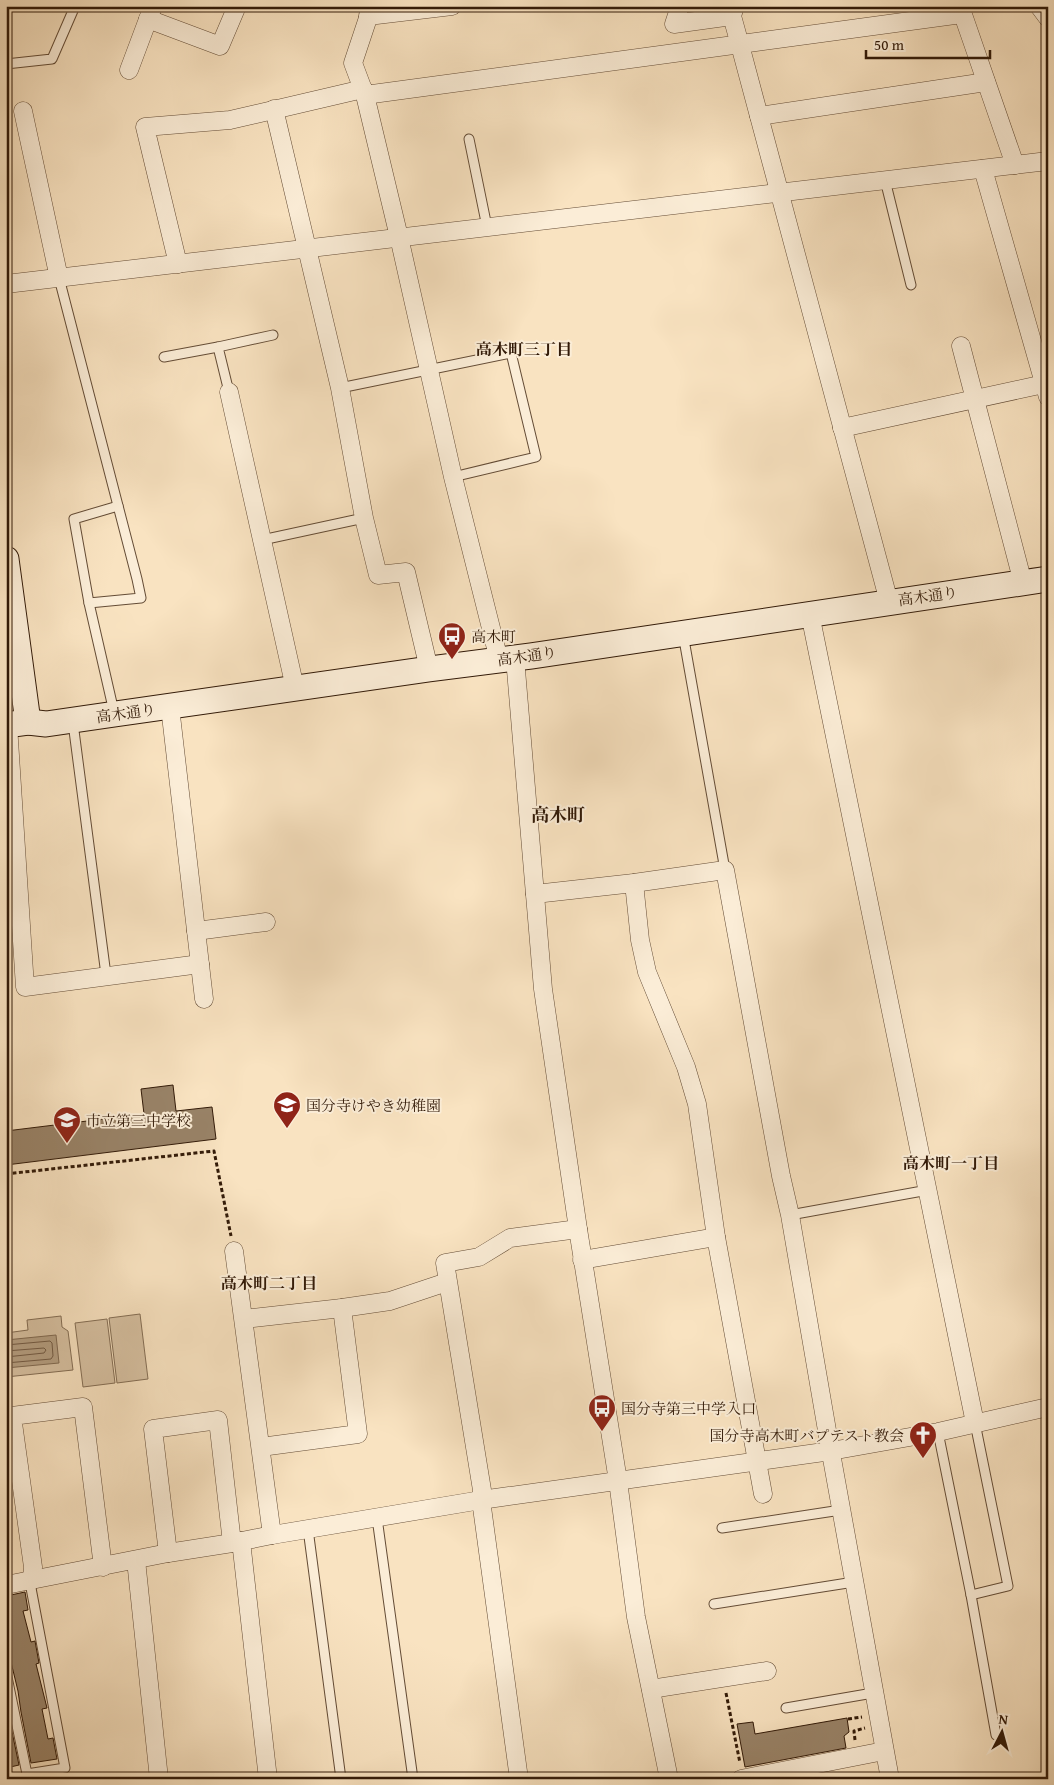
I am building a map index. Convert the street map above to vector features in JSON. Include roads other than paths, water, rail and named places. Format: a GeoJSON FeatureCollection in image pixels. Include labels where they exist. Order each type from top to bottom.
{"type":"FeatureCollection","features":[{"type":"Feature","properties":{"kind":"street"},"geometry":{"type":"LineString","coordinates":[[129,70],[151,13],[220,46],[237,6]]}},
{"type":"Feature","properties":{"kind":"street"},"geometry":{"type":"LineString","coordinates":[[452,6],[370,11],[353,63],[364,92],[453,477],[507,659],[535,894],[543,989],[582,1260],[618,1481],[636,1617],[669,1779]]}},
{"type":"Feature","properties":{"kind":"street"},"geometry":{"type":"LineString","coordinates":[[680,6],[674,24],[734,11],[740,45],[889,602]]}},
{"type":"Feature","properties":{"kind":"street"},"geometry":{"type":"LineString","coordinates":[[1039,6],[1048,18]]}},
{"type":"Feature","properties":{"kind":"street"},"geometry":{"type":"LineString","coordinates":[[178,264],[145,127],[230,120],[274,109],[364,92],[740,45],[961,10],[1015,165]]}},
{"type":"Feature","properties":{"kind":"street"},"geometry":{"type":"LineString","coordinates":[[759,116],[986,82]]}},
{"type":"Feature","properties":{"kind":"street"},"geometry":{"type":"LineString","coordinates":[[274,109],[340,388],[364,518],[378,575],[406,572],[429,668]]}},
{"type":"Feature","properties":{"kind":"street"},"geometry":{"type":"LineString","coordinates":[[23,111],[59,278]]}},
{"type":"Feature","properties":{"kind":"street"},"geometry":{"type":"LineString","coordinates":[[6,284],[1048,161]]}},
{"type":"Feature","properties":{"kind":"street"},"geometry":{"type":"LineString","coordinates":[[842,428],[975,399],[1046,391],[982,168]]}},
{"type":"Feature","properties":{"kind":"street"},"geometry":{"type":"LineString","coordinates":[[961,346],[1023,583]]}},
{"type":"Feature","properties":{"kind":"street"},"geometry":{"type":"LineString","coordinates":[[229,392],[295,688]]}},
{"type":"Feature","properties":{"kind":"street"},"geometry":{"type":"LineString","coordinates":[[6,559],[25,986],[200,964]]}},
{"type":"Feature","properties":{"kind":"street","name":"高木通り"},"geometry":{"type":"LineString","coordinates":[[14,724],[46,724],[170,707],[1048,579]]}},
{"type":"Feature","properties":{"kind":"street"},"geometry":{"type":"LineString","coordinates":[[810,614],[975,1424]]}},
{"type":"Feature","properties":{"kind":"street"},"geometry":{"type":"LineString","coordinates":[[170,707],[204,999]]}},
{"type":"Feature","properties":{"kind":"street"},"geometry":{"type":"LineString","coordinates":[[535,894],[725,870],[781,1176],[790,1215],[890,1779]]}},
{"type":"Feature","properties":{"kind":"street"},"geometry":{"type":"LineString","coordinates":[[634,883],[640,940],[647,972],[686,1067],[697,1104],[716,1238],[763,1494]]}},
{"type":"Feature","properties":{"kind":"street"},"geometry":{"type":"LineString","coordinates":[[196,931],[266,922]]}},
{"type":"Feature","properties":{"kind":"street"},"geometry":{"type":"LineString","coordinates":[[519,1779],[481,1500],[482,1490],[445,1263],[479,1257],[510,1238],[578,1229]]}},
{"type":"Feature","properties":{"kind":"street"},"geometry":{"type":"LineString","coordinates":[[582,1260],[716,1238]]}},
{"type":"Feature","properties":{"kind":"street"},"geometry":{"type":"LineString","coordinates":[[234,1252],[272,1535]]}},
{"type":"Feature","properties":{"kind":"street"},"geometry":{"type":"LineString","coordinates":[[244,1318],[390,1301],[447,1282]]}},
{"type":"Feature","properties":{"kind":"street"},"geometry":{"type":"LineString","coordinates":[[261,1447],[358,1434],[342,1308]]}},
{"type":"Feature","properties":{"kind":"street"},"geometry":{"type":"LineString","coordinates":[[32,1580],[33,1566],[12,1416],[83,1407],[103,1567]]}},
{"type":"Feature","properties":{"kind":"street"},"geometry":{"type":"LineString","coordinates":[[6,1585],[168,1553],[481,1500],[831,1451],[938,1432],[1048,1407]]}},
{"type":"Feature","properties":{"kind":"street"},"geometry":{"type":"LineString","coordinates":[[168,1553],[153,1429],[218,1420],[237,1542],[268,1779]]}},
{"type":"Feature","properties":{"kind":"street"},"geometry":{"type":"LineString","coordinates":[[136,1560],[159,1779]]}},
{"type":"Feature","properties":{"kind":"street"},"geometry":{"type":"LineString","coordinates":[[651,1689],[723,1678],[742,1669],[767,1671]]}},
{"type":"Feature","properties":{"kind":"street"},"geometry":{"type":"LineString","coordinates":[[742,1779],[884,1751]]}},
{"type":"Feature","properties":{"kind":"lane"},"geometry":{"type":"LineString","coordinates":[[6,64],[52,59],[76,6]]}},
{"type":"Feature","properties":{"kind":"lane"},"geometry":{"type":"LineString","coordinates":[[469,139],[488,227]]}},
{"type":"Feature","properties":{"kind":"lane"},"geometry":{"type":"LineString","coordinates":[[885,180],[911,285]]}},
{"type":"Feature","properties":{"kind":"lane"},"geometry":{"type":"LineString","coordinates":[[59,278],[138,578],[141,598],[89,603]]}},
{"type":"Feature","properties":{"kind":"lane"},"geometry":{"type":"LineString","coordinates":[[164,357],[273,335]]}},
{"type":"Feature","properties":{"kind":"lane"},"geometry":{"type":"LineString","coordinates":[[218,347],[229,392]]}},
{"type":"Feature","properties":{"kind":"lane"},"geometry":{"type":"LineString","coordinates":[[340,388],[512,353],[536,457],[453,477]]}},
{"type":"Feature","properties":{"kind":"lane"},"geometry":{"type":"LineString","coordinates":[[115,714],[89,603],[74,519],[118,506]]}},
{"type":"Feature","properties":{"kind":"lane"},"geometry":{"type":"LineString","coordinates":[[262,540],[364,518]]}},
{"type":"Feature","properties":{"kind":"lane"},"geometry":{"type":"LineString","coordinates":[[683,632],[725,870]]}},
{"type":"Feature","properties":{"kind":"lane"},"geometry":{"type":"LineString","coordinates":[[73,720],[106,975]]}},
{"type":"Feature","properties":{"kind":"lane"},"geometry":{"type":"LineString","coordinates":[[790,1215],[928,1190]]}},
{"type":"Feature","properties":{"kind":"lane"},"geometry":{"type":"LineString","coordinates":[[971,1595],[1008,1586],[975,1424]]}},
{"type":"Feature","properties":{"kind":"lane"},"geometry":{"type":"LineString","coordinates":[[938,1432],[971,1595],[996,1736]]}},
{"type":"Feature","properties":{"kind":"lane"},"geometry":{"type":"LineString","coordinates":[[722,1528],[841,1510]]}},
{"type":"Feature","properties":{"kind":"lane"},"geometry":{"type":"LineString","coordinates":[[377,1518],[413,1779]]}},
{"type":"Feature","properties":{"kind":"lane"},"geometry":{"type":"LineString","coordinates":[[308,1529],[341,1779]]}},
{"type":"Feature","properties":{"kind":"lane"},"geometry":{"type":"LineString","coordinates":[[6,1672],[27,1774],[65,1768],[31,1588],[32,1580]]}},
{"type":"Feature","properties":{"kind":"lane"},"geometry":{"type":"LineString","coordinates":[[714,1604],[854,1582]]}},
{"type":"Feature","properties":{"kind":"lane"},"geometry":{"type":"LineString","coordinates":[[786,1708],[874,1693]]}},
{"type":"Feature","properties":{"kind":"water"},"geometry":{"type":"Polygon","coordinates":[[[56,1335],[59,1363],[6,1368],[6,1340],[56,1335]]]}},
{"type":"Feature","properties":{"kind":"place","name":"高木町"},"geometry":{"type":"Point","coordinates":[452,660]}},
{"type":"Feature","properties":{"kind":"place","name":"国分寺けやき幼稚園"},"geometry":{"type":"Point","coordinates":[287,1129]}},
{"type":"Feature","properties":{"kind":"place","name":"市立第三中学校"},"geometry":{"type":"Point","coordinates":[67,1144]}},
{"type":"Feature","properties":{"kind":"place","name":"国分寺第三中学入口"},"geometry":{"type":"Point","coordinates":[602,1432]}},
{"type":"Feature","properties":{"kind":"place","name":"国分寺高木町バプテスト教会"},"geometry":{"type":"Point","coordinates":[923,1459]}},
{"type":"Feature","properties":{"kind":"district","name":"高木町三丁目"},"geometry":{"type":"Point","coordinates":[524,349]}},
{"type":"Feature","properties":{"kind":"district","name":"高木町"},"geometry":{"type":"Point","coordinates":[558,814]}},
{"type":"Feature","properties":{"kind":"district","name":"高木町一丁目"},"geometry":{"type":"Point","coordinates":[951,1163]}},
{"type":"Feature","properties":{"kind":"district","name":"高木町二丁目"},"geometry":{"type":"Point","coordinates":[269,1283]}}]}
